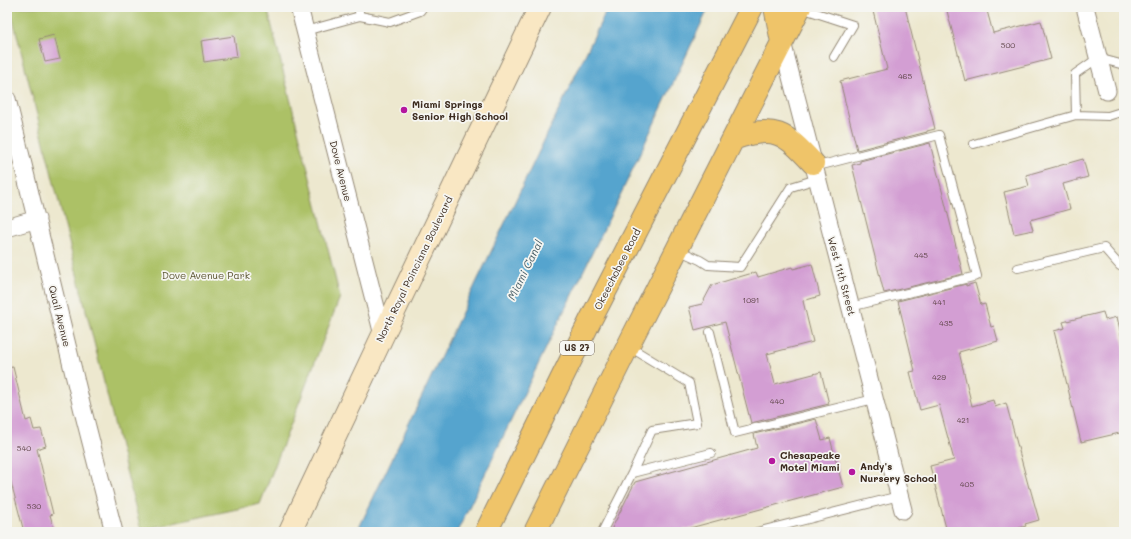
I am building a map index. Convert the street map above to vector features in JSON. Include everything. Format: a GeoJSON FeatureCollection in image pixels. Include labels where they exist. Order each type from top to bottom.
{"type":"FeatureCollection","features":[{"type":"Feature","properties":{"kind":"highway","name":"Okeechobee Road"},"geometry":{"type":"LineString","coordinates":[[486,532],[590,321],[752,7]]}},
{"type":"Feature","properties":{"kind":"highway"},"geometry":{"type":"LineString","coordinates":[[775,7],[782,42]]}},
{"type":"Feature","properties":{"kind":"highway"},"geometry":{"type":"LineString","coordinates":[[535,532],[800,8]]}},
{"type":"Feature","properties":{"kind":"highway"},"geometry":{"type":"LineString","coordinates":[[733,139],[748,134],[766,132],[781,134],[795,144],[815,170]]}},
{"type":"Feature","properties":{"kind":"street","name":"Dove Avenue"},"geometry":{"type":"LineString","coordinates":[[299,7],[383,335]]}},
{"type":"Feature","properties":{"kind":"street","name":"North Royal Poinciana Boulevard"},"geometry":{"type":"LineString","coordinates":[[290,532],[540,7]]}},
{"type":"Feature","properties":{"kind":"street"},"geometry":{"type":"LineString","coordinates":[[1085,7],[1107,91]]}},
{"type":"Feature","properties":{"kind":"street","name":"West 11th Street"},"geometry":{"type":"LineString","coordinates":[[782,42],[901,503]]}},
{"type":"Feature","properties":{"kind":"street","name":"Quail Avenue"},"geometry":{"type":"LineString","coordinates":[[7,99],[114,532]]}},
{"type":"Feature","properties":{"kind":"street"},"geometry":{"type":"LineString","coordinates":[[7,228],[37,219]]}},
{"type":"Feature","properties":{"kind":"lane"},"geometry":{"type":"LineString","coordinates":[[358,7],[360,16]]}},
{"type":"Feature","properties":{"kind":"lane"},"geometry":{"type":"LineString","coordinates":[[305,31],[360,16],[390,22],[420,11],[423,7]]}},
{"type":"Feature","properties":{"kind":"lane"},"geometry":{"type":"LineString","coordinates":[[800,8],[853,25],[834,57]]}},
{"type":"Feature","properties":{"kind":"lane"},"geometry":{"type":"LineString","coordinates":[[1076,115],[1075,74],[1098,58],[1124,65]]}},
{"type":"Feature","properties":{"kind":"lane"},"geometry":{"type":"LineString","coordinates":[[974,144],[1076,115],[1108,116],[1124,111]]}},
{"type":"Feature","properties":{"kind":"lane"},"geometry":{"type":"LineString","coordinates":[[677,250],[708,265],[740,267],[791,187],[815,170],[939,135],[977,276],[850,306]]}},
{"type":"Feature","properties":{"kind":"lane"},"geometry":{"type":"LineString","coordinates":[[1018,268],[1104,248],[1120,266],[1124,265]]}},
{"type":"Feature","properties":{"kind":"lane"},"geometry":{"type":"LineString","coordinates":[[710,332],[735,434],[874,399]]}},
{"type":"Feature","properties":{"kind":"lane"},"geometry":{"type":"LineString","coordinates":[[602,532],[652,430],[697,423],[689,383],[628,346]]}},
{"type":"Feature","properties":{"kind":"lane"},"geometry":{"type":"LineString","coordinates":[[632,473],[711,453]]}},
{"type":"Feature","properties":{"kind":"lane"},"geometry":{"type":"LineString","coordinates":[[757,532],[901,503]]}},
{"type":"Feature","properties":{"kind":"green space","name":"Dove Avenue Park"},"geometry":{"type":"Polygon","coordinates":[[[10,7],[267,7],[340,297],[260,504],[141,530],[10,7]]]}},
{"type":"Feature","properties":{"kind":"water","name":"Miami Canal"},"geometry":{"type":"Polygon","coordinates":[[[608,7],[709,7],[629,177],[457,532],[357,532],[608,7]]]}},
{"type":"Feature","properties":{"kind":"building"},"geometry":{"type":"Polygon","coordinates":[[[872,7],[905,7],[935,129],[857,150],[840,81],[887,69],[872,7]]]}},
{"type":"Feature","properties":{"kind":"building"},"geometry":{"type":"Polygon","coordinates":[[[946,7],[986,7],[993,33],[1041,21],[1051,59],[965,81],[946,7]]]}},
{"type":"Feature","properties":{"kind":"building"},"geometry":{"type":"Polygon","coordinates":[[[54,35],[60,59],[45,62],[39,39],[54,35]]]}},
{"type":"Feature","properties":{"kind":"building"},"geometry":{"type":"Polygon","coordinates":[[[234,36],[237,57],[204,62],[201,41],[234,36]]]}},
{"type":"Feature","properties":{"kind":"building"},"geometry":{"type":"Polygon","coordinates":[[[930,143],[963,274],[884,293],[852,165],[860,163],[860,161],[930,143]]]}},
{"type":"Feature","properties":{"kind":"building"},"geometry":{"type":"Polygon","coordinates":[[[1083,159],[1088,177],[1063,184],[1070,209],[1030,220],[1033,230],[1014,234],[1004,192],[1029,186],[1026,175],[1083,159]]]}},
{"type":"Feature","properties":{"kind":"building"},"geometry":{"type":"Polygon","coordinates":[[[812,264],[820,296],[803,301],[813,342],[767,354],[775,384],[821,372],[829,404],[751,423],[725,322],[695,330],[689,307],[702,304],[712,285],[756,272],[758,277],[792,267],[793,269],[812,264]]]}},
{"type":"Feature","properties":{"kind":"building"},"geometry":{"type":"Polygon","coordinates":[[[975,283],[981,305],[985,304],[991,327],[994,326],[998,341],[959,352],[972,406],[993,400],[995,407],[1006,403],[1039,520],[1025,524],[1026,526],[1005,532],[947,532],[930,466],[954,460],[939,405],[920,410],[910,372],[915,371],[898,301],[975,283]]]}},
{"type":"Feature","properties":{"kind":"building"},"geometry":{"type":"Polygon","coordinates":[[[1103,312],[1105,320],[1117,317],[1124,347],[1124,432],[1081,442],[1054,331],[1065,328],[1063,322],[1103,312]]]}},
{"type":"Feature","properties":{"kind":"building"},"geometry":{"type":"Polygon","coordinates":[[[13,367],[26,421],[31,419],[34,430],[41,429],[46,446],[37,449],[53,514],[50,515],[55,532],[24,532],[7,467],[7,368],[13,367]]]}},
{"type":"Feature","properties":{"kind":"building","name":"Chesapeake Motel Miami"},"geometry":{"type":"Polygon","coordinates":[[[816,419],[822,440],[830,438],[843,487],[675,532],[610,532],[635,482],[757,448],[754,434],[816,419]]]}},
{"type":"Feature","properties":{"kind":"place","name":"Miami Springs Senior High School"},"geometry":{"type":"Point","coordinates":[404,110]}},
{"type":"Feature","properties":{"kind":"place","name":"Chesapeake Motel Miami"},"geometry":{"type":"Point","coordinates":[772,461]}},
{"type":"Feature","properties":{"kind":"place","name":"Andy's Nursery School"},"geometry":{"type":"Point","coordinates":[852,472]}}]}
